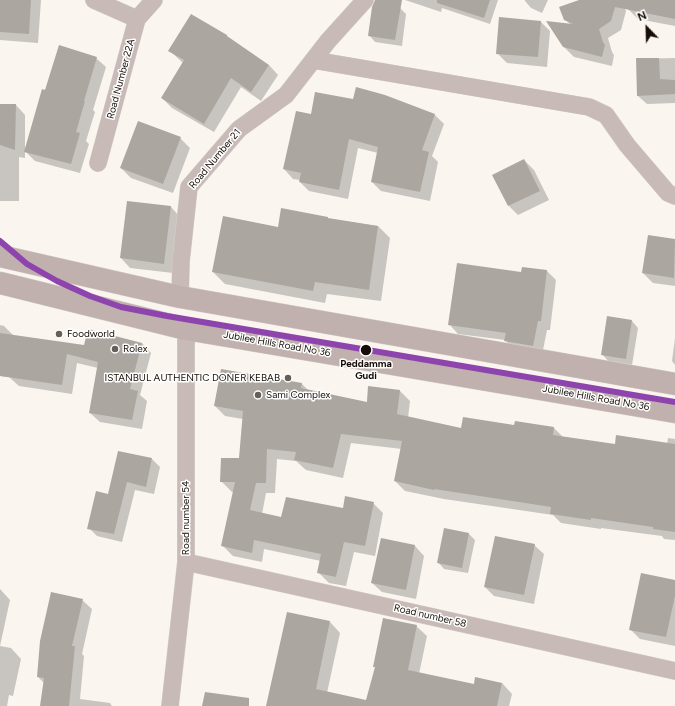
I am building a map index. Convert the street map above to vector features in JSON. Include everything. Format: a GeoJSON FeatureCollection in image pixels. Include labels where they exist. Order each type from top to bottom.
{"type":"FeatureCollection","features":[{"type":"Feature","properties":{"kind":"main road"},"geometry":{"type":"LineString","coordinates":[[0,256],[180,297],[667,383],[665,410]]}},
{"type":"Feature","properties":{"kind":"main road","name":"Jubilee Hills Road No 36"},"geometry":{"type":"LineString","coordinates":[[0,283],[186,329],[665,410]]}},
{"type":"Feature","properties":{"kind":"street"},"geometry":{"type":"LineString","coordinates":[[94,0],[136,19]]}},
{"type":"Feature","properties":{"kind":"street","name":"Road Number 22A"},"geometry":{"type":"LineString","coordinates":[[98,163],[136,19],[154,0]]}},
{"type":"Feature","properties":{"kind":"street","name":"Road Number 21"},"geometry":{"type":"LineString","coordinates":[[180,297],[180,261],[189,187],[239,129],[286,95],[328,41],[365,0]]}},
{"type":"Feature","properties":{"kind":"street"},"geometry":{"type":"LineString","coordinates":[[313,60],[589,107],[606,115],[627,145],[668,192],[675,196]]}},
{"type":"Feature","properties":{"kind":"street","name":"Road number 54"},"geometry":{"type":"LineString","coordinates":[[170,706],[186,562],[186,329]]}},
{"type":"Feature","properties":{"kind":"street","name":"Road number 58"},"geometry":{"type":"LineString","coordinates":[[186,562],[675,671]]}},
{"type":"Feature","properties":{"kind":"building"},"geometry":{"type":"Polygon","coordinates":[[[0,0],[31,0],[29,34],[0,32],[0,0]]]}},
{"type":"Feature","properties":{"kind":"building"},"geometry":{"type":"Polygon","coordinates":[[[375,0],[402,0],[395,40],[368,36],[372,7],[375,0]]]}},
{"type":"Feature","properties":{"kind":"building"},"geometry":{"type":"Polygon","coordinates":[[[437,0],[490,0],[484,18],[437,3],[437,0]]]}},
{"type":"Feature","properties":{"kind":"building"},"geometry":{"type":"Polygon","coordinates":[[[579,0],[675,0],[675,19],[615,7],[611,21],[599,29],[605,45],[602,57],[563,47],[546,21],[573,24],[564,20],[559,7],[579,0]]]}},
{"type":"Feature","properties":{"kind":"building"},"geometry":{"type":"Polygon","coordinates":[[[191,14],[227,35],[269,65],[251,92],[231,78],[204,124],[161,98],[184,60],[168,51],[191,14]]]}},
{"type":"Feature","properties":{"kind":"building"},"geometry":{"type":"Polygon","coordinates":[[[499,17],[541,21],[538,57],[496,54],[499,17]]]}},
{"type":"Feature","properties":{"kind":"building"},"geometry":{"type":"Polygon","coordinates":[[[59,45],[97,57],[76,132],[80,133],[71,164],[24,152],[42,89],[45,90],[59,45]]]}},
{"type":"Feature","properties":{"kind":"building"},"geometry":{"type":"Polygon","coordinates":[[[636,58],[659,58],[660,79],[675,80],[675,94],[637,96],[636,58]]]}},
{"type":"Feature","properties":{"kind":"building"},"geometry":{"type":"Polygon","coordinates":[[[356,87],[385,95],[435,114],[422,150],[429,152],[420,192],[371,182],[378,147],[349,139],[339,190],[299,182],[301,173],[283,169],[296,111],[311,114],[315,92],[353,99],[356,87]]]}},
{"type":"Feature","properties":{"kind":"building"},"geometry":{"type":"Polygon","coordinates":[[[0,104],[16,104],[15,150],[0,145],[0,104]]]}},
{"type":"Feature","properties":{"kind":"building"},"geometry":{"type":"Polygon","coordinates":[[[138,121],[181,137],[163,184],[120,168],[138,121]]]}},
{"type":"Feature","properties":{"kind":"building"},"geometry":{"type":"Polygon","coordinates":[[[524,159],[540,191],[508,206],[492,175],[524,159]]]}},
{"type":"Feature","properties":{"kind":"building"},"geometry":{"type":"Polygon","coordinates":[[[127,201],[171,206],[164,264],[120,258],[127,201]]]}},
{"type":"Feature","properties":{"kind":"building"},"geometry":{"type":"Polygon","coordinates":[[[281,208],[328,218],[378,226],[369,290],[315,282],[313,291],[212,272],[223,216],[278,227],[281,208]]]}},
{"type":"Feature","properties":{"kind":"building"},"geometry":{"type":"Polygon","coordinates":[[[648,235],[675,239],[674,278],[642,273],[648,235]]]}},
{"type":"Feature","properties":{"kind":"building"},"geometry":{"type":"Polygon","coordinates":[[[457,263],[521,272],[522,267],[547,270],[541,321],[538,321],[533,346],[504,341],[506,333],[448,325],[457,263]]]}},
{"type":"Feature","properties":{"kind":"building"},"geometry":{"type":"Polygon","coordinates":[[[607,316],[632,320],[626,359],[601,355],[607,316]]]}},
{"type":"Feature","properties":{"kind":"building"},"geometry":{"type":"Polygon","coordinates":[[[88,329],[142,343],[130,389],[138,391],[132,420],[89,413],[98,362],[67,354],[62,385],[0,376],[0,333],[84,345],[88,329]]]}},
{"type":"Feature","properties":{"kind":"building"},"geometry":{"type":"Polygon","coordinates":[[[221,369],[302,383],[301,388],[367,402],[368,386],[400,390],[397,414],[461,428],[463,417],[514,425],[515,421],[554,427],[553,435],[615,444],[616,435],[675,444],[675,532],[653,529],[653,527],[591,518],[591,520],[550,514],[551,507],[434,490],[394,481],[402,441],[341,434],[333,468],[294,460],[296,452],[267,449],[266,483],[256,483],[250,510],[281,517],[286,497],[343,508],[345,496],[374,502],[365,546],[344,542],[336,577],[317,573],[321,554],[254,540],[252,553],[221,546],[235,482],[220,482],[221,458],[239,458],[243,411],[214,406],[221,369]]]}},
{"type":"Feature","properties":{"kind":"building"},"geometry":{"type":"Polygon","coordinates":[[[118,451],[152,458],[146,487],[127,482],[114,534],[87,529],[96,491],[108,494],[118,451]]]}},
{"type":"Feature","properties":{"kind":"building"},"geometry":{"type":"Polygon","coordinates":[[[444,528],[469,533],[462,568],[437,563],[444,528]]]}},
{"type":"Feature","properties":{"kind":"building"},"geometry":{"type":"Polygon","coordinates":[[[495,536],[535,544],[524,595],[484,587],[495,536]]]}},
{"type":"Feature","properties":{"kind":"building"},"geometry":{"type":"Polygon","coordinates":[[[381,538],[415,545],[406,590],[371,583],[381,538]]]}},
{"type":"Feature","properties":{"kind":"building"},"geometry":{"type":"Polygon","coordinates":[[[641,573],[675,580],[675,596],[666,637],[629,630],[641,573]]]}},
{"type":"Feature","properties":{"kind":"building"},"geometry":{"type":"Polygon","coordinates":[[[51,592],[83,599],[72,646],[75,646],[69,706],[40,706],[44,678],[37,677],[40,641],[51,592]]]}},
{"type":"Feature","properties":{"kind":"building"},"geometry":{"type":"Polygon","coordinates":[[[287,612],[330,621],[316,689],[366,700],[375,667],[373,667],[383,618],[417,625],[408,670],[474,684],[475,677],[502,683],[497,706],[266,706],[287,612]]]}},
{"type":"Feature","properties":{"kind":"building"},"geometry":{"type":"Polygon","coordinates":[[[205,692],[249,698],[249,706],[202,706],[205,692]]]}},
{"type":"Feature","properties":{"kind":"transit line"},"geometry":{"type":"LineString","coordinates":[[0,241],[27,264],[57,281],[90,296],[121,307],[675,402]]}},
{"type":"Feature","properties":{"kind":"place","name":"Foodworld"},"geometry":{"type":"Point","coordinates":[59,334]}},
{"type":"Feature","properties":{"kind":"place","name":"Rolex"},"geometry":{"type":"Point","coordinates":[115,349]}},
{"type":"Feature","properties":{"kind":"place","name":"Peddamma Gudi"},"geometry":{"type":"Point","coordinates":[366,350]}},
{"type":"Feature","properties":{"kind":"place","name":"ISTANBUL AUTHENTIC DONER KEBAB"},"geometry":{"type":"Point","coordinates":[288,378]}},
{"type":"Feature","properties":{"kind":"place","name":"Sami Complex"},"geometry":{"type":"Point","coordinates":[258,395]}}]}
